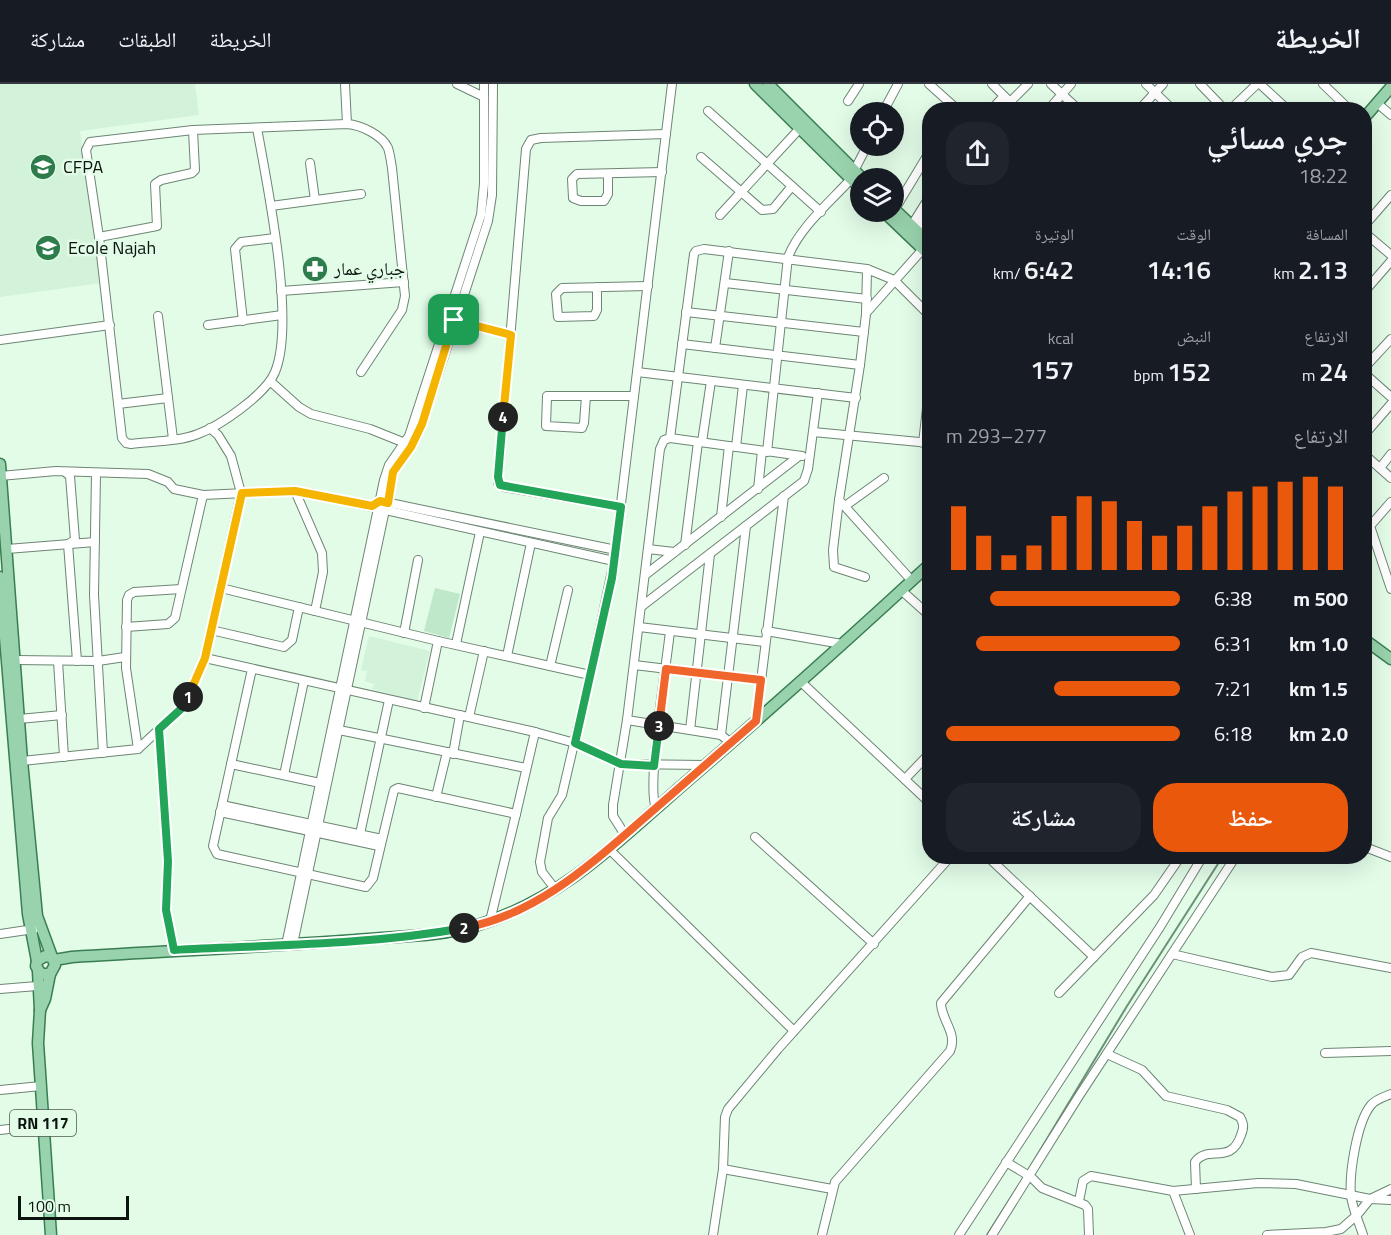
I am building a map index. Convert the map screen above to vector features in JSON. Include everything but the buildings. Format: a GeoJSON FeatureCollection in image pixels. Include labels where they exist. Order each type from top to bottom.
{"type":"FeatureCollection","features":[{"type":"Feature","properties":{"kind":"main road"},"geometry":{"type":"LineString","coordinates":[[755,84],[803,125],[850,170]]}},
{"type":"Feature","properties":{"kind":"main road"},"geometry":{"type":"LineString","coordinates":[[770,85],[803,125]]}},
{"type":"Feature","properties":{"kind":"main road"},"geometry":{"type":"LineString","coordinates":[[1372,109],[1388,87]]}},
{"type":"Feature","properties":{"kind":"main road"},"geometry":{"type":"LineString","coordinates":[[902,222],[922,243]]}},
{"type":"Feature","properties":{"kind":"main road","name":"RN 117"},"geometry":{"type":"LineString","coordinates":[[0,464],[15,660],[8,672],[19,719],[35,929],[40,1010],[38,1043],[51,1235]]}},
{"type":"Feature","properties":{"kind":"main road"},"geometry":{"type":"LineString","coordinates":[[52,958],[54,970],[46,975],[37,966],[45,956],[72,957],[438,933],[490,921],[542,899],[577,877],[756,721],[922,572]]}},
{"type":"Feature","properties":{"kind":"main road","name":"RN 117"},"geometry":{"type":"LineString","coordinates":[[0,576],[28,914],[52,958]]}},
{"type":"Feature","properties":{"kind":"main road"},"geometry":{"type":"LineString","coordinates":[[1372,647],[1391,658]]}},
{"type":"Feature","properties":{"kind":"main road","name":"RN 117"},"geometry":{"type":"LineString","coordinates":[[40,1010],[45,999],[50,974]]}},
{"type":"Feature","properties":{"kind":"street"},"geometry":{"type":"LineString","coordinates":[[345,84],[347,124]]}},
{"type":"Feature","properties":{"kind":"street"},"geometry":{"type":"LineString","coordinates":[[458,84],[484,97]]}},
{"type":"Feature","properties":{"kind":"street"},"geometry":{"type":"LineString","coordinates":[[314,829],[320,783],[344,690],[386,471],[405,443],[481,215],[484,184],[484,84]]}},
{"type":"Feature","properties":{"kind":"street"},"geometry":{"type":"LineString","coordinates":[[381,506],[393,472],[411,447],[422,424],[491,207],[493,84]]}},
{"type":"Feature","properties":{"kind":"street"},"geometry":{"type":"LineString","coordinates":[[556,890],[542,872],[540,862],[548,818],[562,795],[575,743],[616,550],[672,84]]}},
{"type":"Feature","properties":{"kind":"street"},"geometry":{"type":"LineString","coordinates":[[848,101],[859,84]]}},
{"type":"Feature","properties":{"kind":"street"},"geometry":{"type":"LineString","coordinates":[[889,102],[898,84]]}},
{"type":"Feature","properties":{"kind":"street"},"geometry":{"type":"LineString","coordinates":[[929,84],[948,102]]}},
{"type":"Feature","properties":{"kind":"street"},"geometry":{"type":"LineString","coordinates":[[992,84],[1010,102],[1028,84]]}},
{"type":"Feature","properties":{"kind":"street"},"geometry":{"type":"LineString","coordinates":[[1051,84],[1070,102]]}},
{"type":"Feature","properties":{"kind":"street"},"geometry":{"type":"LineString","coordinates":[[1055,102],[1071,84]]}},
{"type":"Feature","properties":{"kind":"street"},"geometry":{"type":"LineString","coordinates":[[1146,84],[1165,102]]}},
{"type":"Feature","properties":{"kind":"street"},"geometry":{"type":"LineString","coordinates":[[1146,102],[1163,84]]}},
{"type":"Feature","properties":{"kind":"street"},"geometry":{"type":"LineString","coordinates":[[1200,84],[1217,102]]}},
{"type":"Feature","properties":{"kind":"street"},"geometry":{"type":"LineString","coordinates":[[1239,102],[1258,84],[1279,102]]}},
{"type":"Feature","properties":{"kind":"street"},"geometry":{"type":"LineString","coordinates":[[1323,84],[1342,102]]}},
{"type":"Feature","properties":{"kind":"street"},"geometry":{"type":"LineString","coordinates":[[998,102],[1004,96]]}},
{"type":"Feature","properties":{"kind":"street"},"geometry":{"type":"LineString","coordinates":[[1377,103],[1391,115]]}},
{"type":"Feature","properties":{"kind":"street"},"geometry":{"type":"LineString","coordinates":[[708,111],[821,212]]}},
{"type":"Feature","properties":{"kind":"street"},"geometry":{"type":"LineString","coordinates":[[257,128],[271,206],[281,291],[282,315],[278,361],[270,381],[254,398],[210,428],[189,437],[126,443],[122,438],[87,144],[193,130],[347,124],[372,133],[388,150],[405,296],[402,310],[361,372]]}},
{"type":"Feature","properties":{"kind":"street"},"geometry":{"type":"LineString","coordinates":[[720,215],[803,125]]}},
{"type":"Feature","properties":{"kind":"street"},"geometry":{"type":"LineString","coordinates":[[99,237],[157,226],[155,184],[161,180],[192,173],[195,170],[193,130]]}},
{"type":"Feature","properties":{"kind":"street"},"geometry":{"type":"LineString","coordinates":[[621,507],[504,488],[498,483],[527,144],[531,140],[541,138],[666,134]]}},
{"type":"Feature","properties":{"kind":"street"},"geometry":{"type":"LineString","coordinates":[[701,157],[766,212],[773,209],[792,186]]}},
{"type":"Feature","properties":{"kind":"street"},"geometry":{"type":"LineString","coordinates":[[310,163],[315,200]]}},
{"type":"Feature","properties":{"kind":"street"},"geometry":{"type":"LineString","coordinates":[[904,191],[922,164]]}},
{"type":"Feature","properties":{"kind":"street"},"geometry":{"type":"LineString","coordinates":[[608,174],[608,194],[604,201],[581,201],[573,198],[573,176],[577,174],[662,171]]}},
{"type":"Feature","properties":{"kind":"street"},"geometry":{"type":"LineString","coordinates":[[758,489],[773,388],[788,257],[793,245],[850,182]]}},
{"type":"Feature","properties":{"kind":"street"},"geometry":{"type":"LineString","coordinates":[[271,206],[361,194]]}},
{"type":"Feature","properties":{"kind":"street"},"geometry":{"type":"LineString","coordinates":[[1372,217],[1391,195]]}},
{"type":"Feature","properties":{"kind":"street"},"geometry":{"type":"LineString","coordinates":[[912,232],[922,212]]}},
{"type":"Feature","properties":{"kind":"street"},"geometry":{"type":"LineString","coordinates":[[912,232],[922,220]]}},
{"type":"Feature","properties":{"kind":"street"},"geometry":{"type":"LineString","coordinates":[[243,321],[235,249],[242,242],[274,238]]}},
{"type":"Feature","properties":{"kind":"street"},"geometry":{"type":"LineString","coordinates":[[1372,239],[1391,255]]}},
{"type":"Feature","properties":{"kind":"street"},"geometry":{"type":"LineString","coordinates":[[669,438],[692,260],[696,251],[704,249],[729,251],[867,268],[894,280],[922,308]]}},
{"type":"Feature","properties":{"kind":"street"},"geometry":{"type":"LineString","coordinates":[[715,348],[729,251]]}},
{"type":"Feature","properties":{"kind":"street"},"geometry":{"type":"LineString","coordinates":[[866,314],[894,280],[922,254]]}},
{"type":"Feature","properties":{"kind":"street"},"geometry":{"type":"LineString","coordinates":[[1372,283],[1391,261]]}},
{"type":"Feature","properties":{"kind":"street"},"geometry":{"type":"LineString","coordinates":[[865,577],[834,567],[833,550],[864,332],[867,268]]}},
{"type":"Feature","properties":{"kind":"street"},"geometry":{"type":"LineString","coordinates":[[281,291],[404,282]]}},
{"type":"Feature","properties":{"kind":"street"},"geometry":{"type":"LineString","coordinates":[[725,283],[867,299]]}},
{"type":"Feature","properties":{"kind":"street"},"geometry":{"type":"LineString","coordinates":[[597,287],[597,310],[594,316],[558,316],[556,294],[559,289],[597,287],[648,286]]}},
{"type":"Feature","properties":{"kind":"street"},"geometry":{"type":"LineString","coordinates":[[686,312],[864,332]]}},
{"type":"Feature","properties":{"kind":"street"},"geometry":{"type":"LineString","coordinates":[[208,325],[282,315]]}},
{"type":"Feature","properties":{"kind":"street"},"geometry":{"type":"LineString","coordinates":[[158,316],[173,439]]}},
{"type":"Feature","properties":{"kind":"street"},"geometry":{"type":"LineString","coordinates":[[454,320],[511,335]]}},
{"type":"Feature","properties":{"kind":"street"},"geometry":{"type":"LineString","coordinates":[[0,340],[110,325]]}},
{"type":"Feature","properties":{"kind":"street"},"geometry":{"type":"LineString","coordinates":[[1372,359],[1391,339]]}},
{"type":"Feature","properties":{"kind":"street"},"geometry":{"type":"LineString","coordinates":[[682,344],[860,365]]}},
{"type":"Feature","properties":{"kind":"street"},"geometry":{"type":"LineString","coordinates":[[637,372],[856,398]]}},
{"type":"Feature","properties":{"kind":"street"},"geometry":{"type":"LineString","coordinates":[[1372,380],[1391,397]]}},
{"type":"Feature","properties":{"kind":"street"},"geometry":{"type":"LineString","coordinates":[[270,381],[294,403],[311,414],[370,429],[405,443]]}},
{"type":"Feature","properties":{"kind":"street"},"geometry":{"type":"LineString","coordinates":[[685,544],[711,381]]}},
{"type":"Feature","properties":{"kind":"street"},"geometry":{"type":"LineString","coordinates":[[721,517],[743,385]]}},
{"type":"Feature","properties":{"kind":"street"},"geometry":{"type":"LineString","coordinates":[[642,606],[804,481],[810,458],[818,393]]}},
{"type":"Feature","properties":{"kind":"street"},"geometry":{"type":"LineString","coordinates":[[586,396],[582,428],[546,426],[546,397],[586,396],[634,396]]}},
{"type":"Feature","properties":{"kind":"street"},"geometry":{"type":"LineString","coordinates":[[118,404],[168,398]]}},
{"type":"Feature","properties":{"kind":"street"},"geometry":{"type":"LineString","coordinates":[[1372,426],[1391,404]]}},
{"type":"Feature","properties":{"kind":"street"},"geometry":{"type":"LineString","coordinates":[[22,761],[138,749],[185,703],[205,658],[242,493],[231,456],[218,435],[210,428]]}},
{"type":"Feature","properties":{"kind":"street"},"geometry":{"type":"LineString","coordinates":[[813,432],[922,442]]}},
{"type":"Feature","properties":{"kind":"street"},"geometry":{"type":"LineString","coordinates":[[625,835],[613,812],[642,606],[660,449],[664,440],[669,438],[810,458]]}},
{"type":"Feature","properties":{"kind":"street"},"geometry":{"type":"LineString","coordinates":[[1380,468],[1391,454]]}},
{"type":"Feature","properties":{"kind":"street"},"geometry":{"type":"LineString","coordinates":[[645,575],[799,456]]}},
{"type":"Feature","properties":{"kind":"street"},"geometry":{"type":"LineString","coordinates":[[1372,461],[1391,478]]}},
{"type":"Feature","properties":{"kind":"street"},"geometry":{"type":"LineString","coordinates":[[0,476],[65,472],[148,474],[168,482],[174,489],[203,495],[295,491],[616,550]]}},
{"type":"Feature","properties":{"kind":"street"},"geometry":{"type":"LineString","coordinates":[[65,472],[70,476],[75,540],[68,544]]}},
{"type":"Feature","properties":{"kind":"street"},"geometry":{"type":"LineString","coordinates":[[96,473],[94,595],[103,753]]}},
{"type":"Feature","properties":{"kind":"street"},"geometry":{"type":"LineString","coordinates":[[845,506],[884,478]]}},
{"type":"Feature","properties":{"kind":"street"},"geometry":{"type":"LineString","coordinates":[[295,491],[322,553],[323,572],[315,611]]}},
{"type":"Feature","properties":{"kind":"street"},"geometry":{"type":"LineString","coordinates":[[126,627],[172,622],[175,618],[203,495]]}},
{"type":"Feature","properties":{"kind":"street"},"geometry":{"type":"LineString","coordinates":[[756,721],[784,496]]}},
{"type":"Feature","properties":{"kind":"street"},"geometry":{"type":"LineString","coordinates":[[839,500],[912,581]]}},
{"type":"Feature","properties":{"kind":"street"},"geometry":{"type":"LineString","coordinates":[[1372,519],[1391,502]]}},
{"type":"Feature","properties":{"kind":"street"},"geometry":{"type":"LineString","coordinates":[[381,506],[480,532],[614,561]]}},
{"type":"Feature","properties":{"kind":"street"},"geometry":{"type":"LineString","coordinates":[[721,735],[746,526]]}},
{"type":"Feature","properties":{"kind":"street"},"geometry":{"type":"LineString","coordinates":[[456,644],[480,532]]}},
{"type":"Feature","properties":{"kind":"street"},"geometry":{"type":"LineString","coordinates":[[1372,537],[1391,589]]}},
{"type":"Feature","properties":{"kind":"street"},"geometry":{"type":"LineString","coordinates":[[7,549],[95,542]]}},
{"type":"Feature","properties":{"kind":"street"},"geometry":{"type":"LineString","coordinates":[[507,656],[531,543]]}},
{"type":"Feature","properties":{"kind":"street"},"geometry":{"type":"LineString","coordinates":[[68,544],[77,661]]}},
{"type":"Feature","properties":{"kind":"street"},"geometry":{"type":"LineString","coordinates":[[648,549],[675,552]]}},
{"type":"Feature","properties":{"kind":"street"},"geometry":{"type":"LineString","coordinates":[[690,730],[710,554]]}},
{"type":"Feature","properties":{"kind":"street"},"geometry":{"type":"LineString","coordinates":[[404,633],[418,560]]}},
{"type":"Feature","properties":{"kind":"street"},"geometry":{"type":"LineString","coordinates":[[221,588],[438,642],[456,644],[590,675]]}},
{"type":"Feature","properties":{"kind":"street"},"geometry":{"type":"LineString","coordinates":[[138,749],[125,657],[127,600],[131,593],[181,590]]}},
{"type":"Feature","properties":{"kind":"street"},"geometry":{"type":"LineString","coordinates":[[550,666],[568,590]]}},
{"type":"Feature","properties":{"kind":"street"},"geometry":{"type":"LineString","coordinates":[[901,590],[922,609]]}},
{"type":"Feature","properties":{"kind":"street"},"geometry":{"type":"LineString","coordinates":[[212,630],[284,647],[292,640],[299,607]]}},
{"type":"Feature","properties":{"kind":"street"},"geometry":{"type":"LineString","coordinates":[[639,627],[765,642]]}},
{"type":"Feature","properties":{"kind":"street"},"geometry":{"type":"LineString","coordinates":[[656,808],[652,796],[654,766],[670,631]]}},
{"type":"Feature","properties":{"kind":"street"},"geometry":{"type":"LineString","coordinates":[[766,631],[842,644]]}},
{"type":"Feature","properties":{"kind":"street"},"geometry":{"type":"LineString","coordinates":[[424,708],[438,642]]}},
{"type":"Feature","properties":{"kind":"street"},"geometry":{"type":"LineString","coordinates":[[469,717],[484,651]]}},
{"type":"Feature","properties":{"kind":"street"},"geometry":{"type":"LineString","coordinates":[[15,660],[98,661],[125,657]]}},
{"type":"Feature","properties":{"kind":"street"},"geometry":{"type":"LineString","coordinates":[[205,658],[535,732],[575,743],[621,764],[705,765]]}},
{"type":"Feature","properties":{"kind":"street"},"geometry":{"type":"LineString","coordinates":[[58,660],[64,757]]}},
{"type":"Feature","properties":{"kind":"street"},"geometry":{"type":"LineString","coordinates":[[634,665],[761,680]]}},
{"type":"Feature","properties":{"kind":"street"},"geometry":{"type":"LineString","coordinates":[[252,669],[213,846],[217,854],[366,887],[371,883],[394,790],[398,788],[516,814]]}},
{"type":"Feature","properties":{"kind":"street"},"geometry":{"type":"LineString","coordinates":[[284,775],[304,681]]}},
{"type":"Feature","properties":{"kind":"street"},"geometry":{"type":"LineString","coordinates":[[800,681],[922,795]]}},
{"type":"Feature","properties":{"kind":"street"},"geometry":{"type":"LineString","coordinates":[[289,944],[314,829],[339,730],[344,690]]}},
{"type":"Feature","properties":{"kind":"street"},"geometry":{"type":"LineString","coordinates":[[360,834],[389,700]]}},
{"type":"Feature","properties":{"kind":"street"},"geometry":{"type":"LineString","coordinates":[[19,719],[62,715]]}},
{"type":"Feature","properties":{"kind":"street"},"geometry":{"type":"LineString","coordinates":[[436,797],[460,716]]}},
{"type":"Feature","properties":{"kind":"street"},"geometry":{"type":"LineString","coordinates":[[627,720],[721,735],[731,743]]}},
{"type":"Feature","properties":{"kind":"street"},"geometry":{"type":"LineString","coordinates":[[159,729],[168,861],[166,910],[174,950]]}},
{"type":"Feature","properties":{"kind":"street"},"geometry":{"type":"LineString","coordinates":[[339,730],[526,768]]}},
{"type":"Feature","properties":{"kind":"street"},"geometry":{"type":"LineString","coordinates":[[490,921],[535,732]]}},
{"type":"Feature","properties":{"kind":"street"},"geometry":{"type":"LineString","coordinates":[[905,779],[922,761]]}},
{"type":"Feature","properties":{"kind":"street"},"geometry":{"type":"LineString","coordinates":[[231,764],[320,783]]}},
{"type":"Feature","properties":{"kind":"street"},"geometry":{"type":"LineString","coordinates":[[221,809],[381,843]]}},
{"type":"Feature","properties":{"kind":"street"},"geometry":{"type":"LineString","coordinates":[[314,829],[360,834],[381,843]]}},
{"type":"Feature","properties":{"kind":"street"},"geometry":{"type":"LineString","coordinates":[[755,837],[874,944]]}},
{"type":"Feature","properties":{"kind":"street"},"geometry":{"type":"LineString","coordinates":[[609,849],[794,1031]]}},
{"type":"Feature","properties":{"kind":"street"},"geometry":{"type":"LineString","coordinates":[[1372,850],[1391,857]]}},
{"type":"Feature","properties":{"kind":"street"},"geometry":{"type":"LineString","coordinates":[[713,1235],[723,1169],[725,1116],[728,1109],[794,1031],[944,864]]}},
{"type":"Feature","properties":{"kind":"street"},"geometry":{"type":"LineString","coordinates":[[996,864],[1094,957]]}},
{"type":"Feature","properties":{"kind":"street"},"geometry":{"type":"LineString","coordinates":[[1059,993],[1154,895],[1175,864]]}},
{"type":"Feature","properties":{"kind":"street"},"geometry":{"type":"LineString","coordinates":[[958,1235],[1160,927],[1198,864]]}},
{"type":"Feature","properties":{"kind":"street"},"geometry":{"type":"LineString","coordinates":[[992,1235],[1231,864]]}},
{"type":"Feature","properties":{"kind":"street"},"geometry":{"type":"LineString","coordinates":[[822,1235],[835,1182],[950,1051],[953,1039],[941,1010],[941,1003],[1030,896]]}},
{"type":"Feature","properties":{"kind":"street"},"geometry":{"type":"LineString","coordinates":[[0,934],[35,929]]}},
{"type":"Feature","properties":{"kind":"street"},"geometry":{"type":"LineString","coordinates":[[1172,954],[1272,977],[1289,975],[1302,957],[1311,953],[1391,968]]}},
{"type":"Feature","properties":{"kind":"street"},"geometry":{"type":"LineString","coordinates":[[0,989],[37,986]]}},
{"type":"Feature","properties":{"kind":"street"},"geometry":{"type":"LineString","coordinates":[[1325,1053],[1391,1051]]}},
{"type":"Feature","properties":{"kind":"street"},"geometry":{"type":"LineString","coordinates":[[1107,1054],[1142,1070],[1166,1096],[1227,1110],[1240,1117],[1244,1128],[1235,1148],[1231,1152],[1204,1155],[1195,1162],[1196,1189]]}},
{"type":"Feature","properties":{"kind":"street"},"geometry":{"type":"LineString","coordinates":[[0,1090],[41,1086]]}},
{"type":"Feature","properties":{"kind":"street"},"geometry":{"type":"LineString","coordinates":[[1363,1235],[1351,1195],[1355,1151],[1371,1105],[1391,1094]]}},
{"type":"Feature","properties":{"kind":"street"},"geometry":{"type":"LineString","coordinates":[[0,1130],[43,1125]]}},
{"type":"Feature","properties":{"kind":"street"},"geometry":{"type":"LineString","coordinates":[[1006,1162],[1031,1177],[1042,1188],[1079,1201],[1088,1209],[1089,1235]]}},
{"type":"Feature","properties":{"kind":"street"},"geometry":{"type":"LineString","coordinates":[[723,1169],[832,1189]]}},
{"type":"Feature","properties":{"kind":"street"},"geometry":{"type":"LineString","coordinates":[[1079,1201],[1083,1181],[1091,1176],[1173,1191],[1275,1182],[1370,1199],[1391,1200]]}},
{"type":"Feature","properties":{"kind":"street"},"geometry":{"type":"LineString","coordinates":[[1267,1235],[1341,1229],[1370,1199],[1391,1189]]}},
{"type":"Feature","properties":{"kind":"street"},"geometry":{"type":"LineString","coordinates":[[1173,1191],[1190,1235]]}},
{"type":"Feature","properties":{"kind":"shaded area","name":"CFPA"},"geometry":{"type":"Polygon","coordinates":[[[0,84],[195,84],[199,115],[80,131],[101,283],[0,297],[0,84]]]}},
{"type":"Feature","properties":{"kind":"shaded area"},"geometry":{"type":"Polygon","coordinates":[[[435,588],[460,594],[449,638],[424,631],[435,588]]]}},
{"type":"Feature","properties":{"kind":"shaded area"},"geometry":{"type":"Polygon","coordinates":[[[369,636],[430,651],[417,701],[372,689],[374,684],[365,681],[367,671],[361,670],[369,636]]]}},
{"type":"Feature","properties":{"kind":"waterway"},"geometry":{"type":"LineString","coordinates":[[1027,1172],[1127,1006],[1218,864]]}},
{"type":"Feature","properties":{"kind":"waterway"},"geometry":{"type":"LineString","coordinates":[[987,1235],[1024,1177]]}},
{"type":"Feature","properties":{"kind":"place","name":"CFPA"},"geometry":{"type":"Point","coordinates":[43,167]}},
{"type":"Feature","properties":{"kind":"place","name":"Ecole Najah"},"geometry":{"type":"Point","coordinates":[48,248]}},
{"type":"Feature","properties":{"kind":"place","name":"جباري عمار"},"geometry":{"type":"Point","coordinates":[315,269]}},
{"type":"Feature","properties":{"kind":"route"},"geometry":{"type":"LineString","coordinates":[[454,320],[511,335],[498,483],[504,488],[621,507],[612,578],[575,743],[621,764],[654,766],[666,669],[761,680],[756,721],[577,877],[542,899],[509,914],[476,926],[438,933],[330,942],[174,950],[166,917],[168,861],[159,729],[182,708],[205,658],[242,493],[295,491],[372,506],[380,501],[388,503],[393,472],[417,437],[454,320]]}}]}
